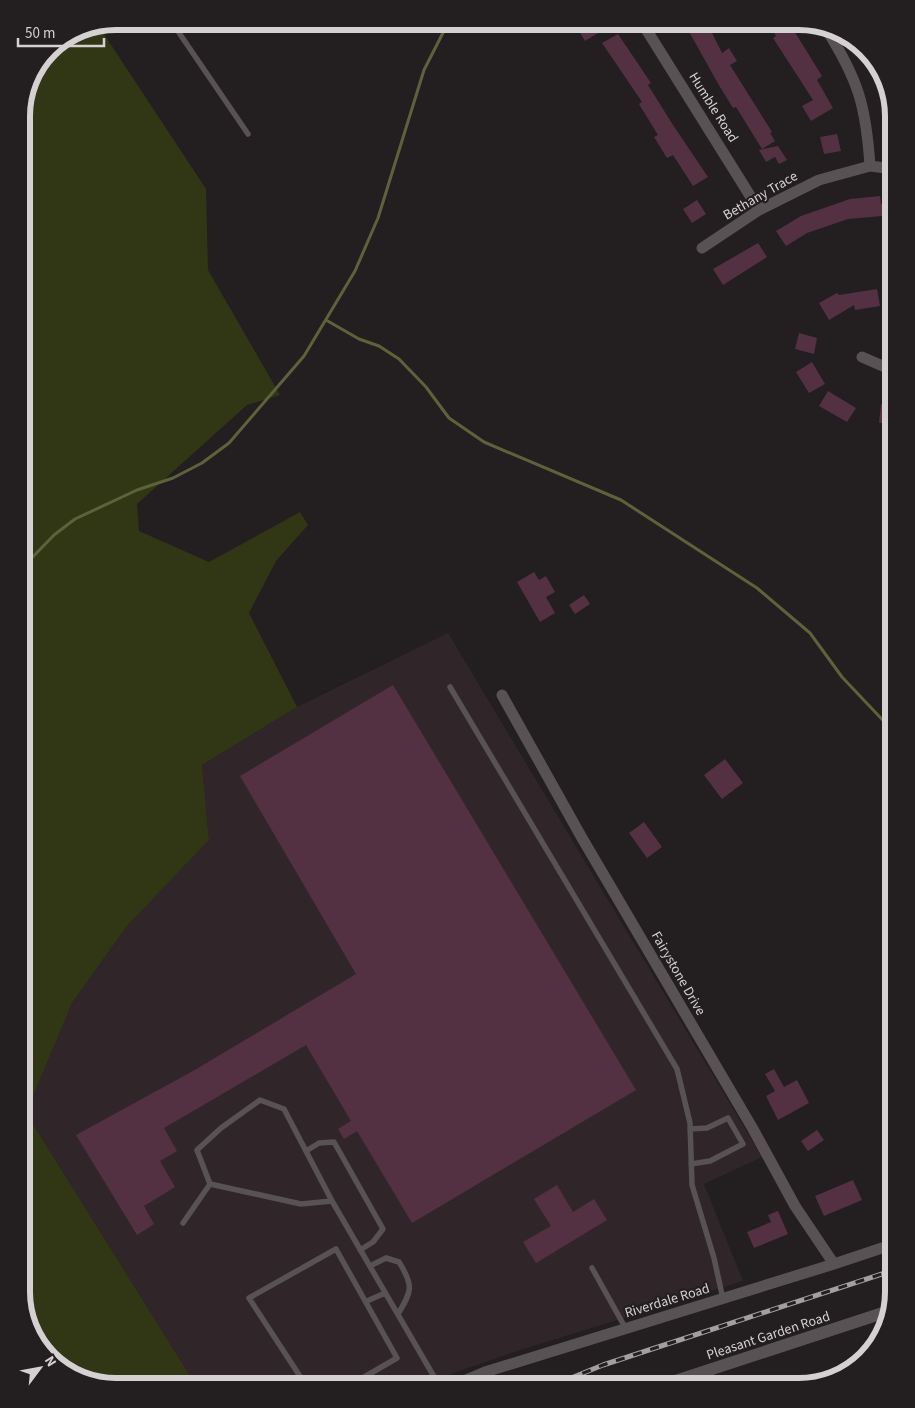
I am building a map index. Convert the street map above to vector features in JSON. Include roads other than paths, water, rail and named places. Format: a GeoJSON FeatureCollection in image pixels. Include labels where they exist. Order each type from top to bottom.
{"type":"FeatureCollection","features":[{"type":"Feature","properties":{"kind":"main road","name":"Pleasant Garden Road"},"geometry":{"type":"LineString","coordinates":[[684,1378],[882,1313]]}},
{"type":"Feature","properties":{"kind":"street","name":"Humble Road"},"geometry":{"type":"LineString","coordinates":[[647,30],[760,210]]}},
{"type":"Feature","properties":{"kind":"street"},"geometry":{"type":"LineString","coordinates":[[831,37],[857,83],[865,114],[870,166]]}},
{"type":"Feature","properties":{"kind":"street","name":"Bethany Trace"},"geometry":{"type":"LineString","coordinates":[[702,248],[760,210],[819,180],[870,166],[885,168]]}},
{"type":"Feature","properties":{"kind":"street"},"geometry":{"type":"LineString","coordinates":[[862,357],[885,367]]}},
{"type":"Feature","properties":{"kind":"street","name":"Fairystone Drive"},"geometry":{"type":"LineString","coordinates":[[502,695],[582,838],[754,1129],[795,1206],[834,1264]]}},
{"type":"Feature","properties":{"kind":"street","name":"Riverdale Road"},"geometry":{"type":"LineString","coordinates":[[471,1378],[885,1247]]}},
{"type":"Feature","properties":{"kind":"lane"},"geometry":{"type":"LineString","coordinates":[[177,30],[248,134]]}},
{"type":"Feature","properties":{"kind":"lane"},"geometry":{"type":"LineString","coordinates":[[450,687],[677,1069],[690,1129],[692,1185],[714,1258],[723,1299]]}},
{"type":"Feature","properties":{"kind":"lane"},"geometry":{"type":"LineString","coordinates":[[210,1184],[197,1150],[221,1128],[260,1100],[284,1109],[332,1202],[435,1378]]}},
{"type":"Feature","properties":{"kind":"lane"},"geometry":{"type":"LineString","coordinates":[[690,1129],[707,1128],[728,1118],[743,1144],[710,1161],[691,1164]]}},
{"type":"Feature","properties":{"kind":"lane"},"geometry":{"type":"LineString","coordinates":[[306,1151],[319,1143],[334,1142],[383,1229],[373,1242],[360,1250]]}},
{"type":"Feature","properties":{"kind":"lane"},"geometry":{"type":"LineString","coordinates":[[210,1184],[301,1204],[332,1202]]}},
{"type":"Feature","properties":{"kind":"lane"},"geometry":{"type":"LineString","coordinates":[[183,1223],[210,1184]]}},
{"type":"Feature","properties":{"kind":"lane"},"geometry":{"type":"LineString","coordinates":[[301,1378],[249,1298],[336,1249],[398,1358],[363,1378]]}},
{"type":"Feature","properties":{"kind":"lane"},"geometry":{"type":"LineString","coordinates":[[370,1266],[386,1258],[399,1262],[409,1277],[410,1294],[398,1314]]}},
{"type":"Feature","properties":{"kind":"lane"},"geometry":{"type":"LineString","coordinates":[[592,1268],[626,1329]]}},
{"type":"Feature","properties":{"kind":"lane"},"geometry":{"type":"LineString","coordinates":[[367,1302],[385,1293]]}},
{"type":"Feature","properties":{"kind":"waterway"},"geometry":{"type":"LineString","coordinates":[[30,560],[54,535],[75,519],[137,490],[173,478],[202,463],[229,443],[304,356],[355,271],[378,218],[424,70],[444,30]]}},
{"type":"Feature","properties":{"kind":"waterway"},"geometry":{"type":"LineString","coordinates":[[326,320],[359,339],[379,346],[399,359],[426,387],[449,418],[484,442],[621,500],[757,588],[810,633],[842,677],[885,722]]}},
{"type":"Feature","properties":{"kind":"railway"},"geometry":{"type":"LineString","coordinates":[[571,1378],[603,1365],[885,1273]]}}]}
